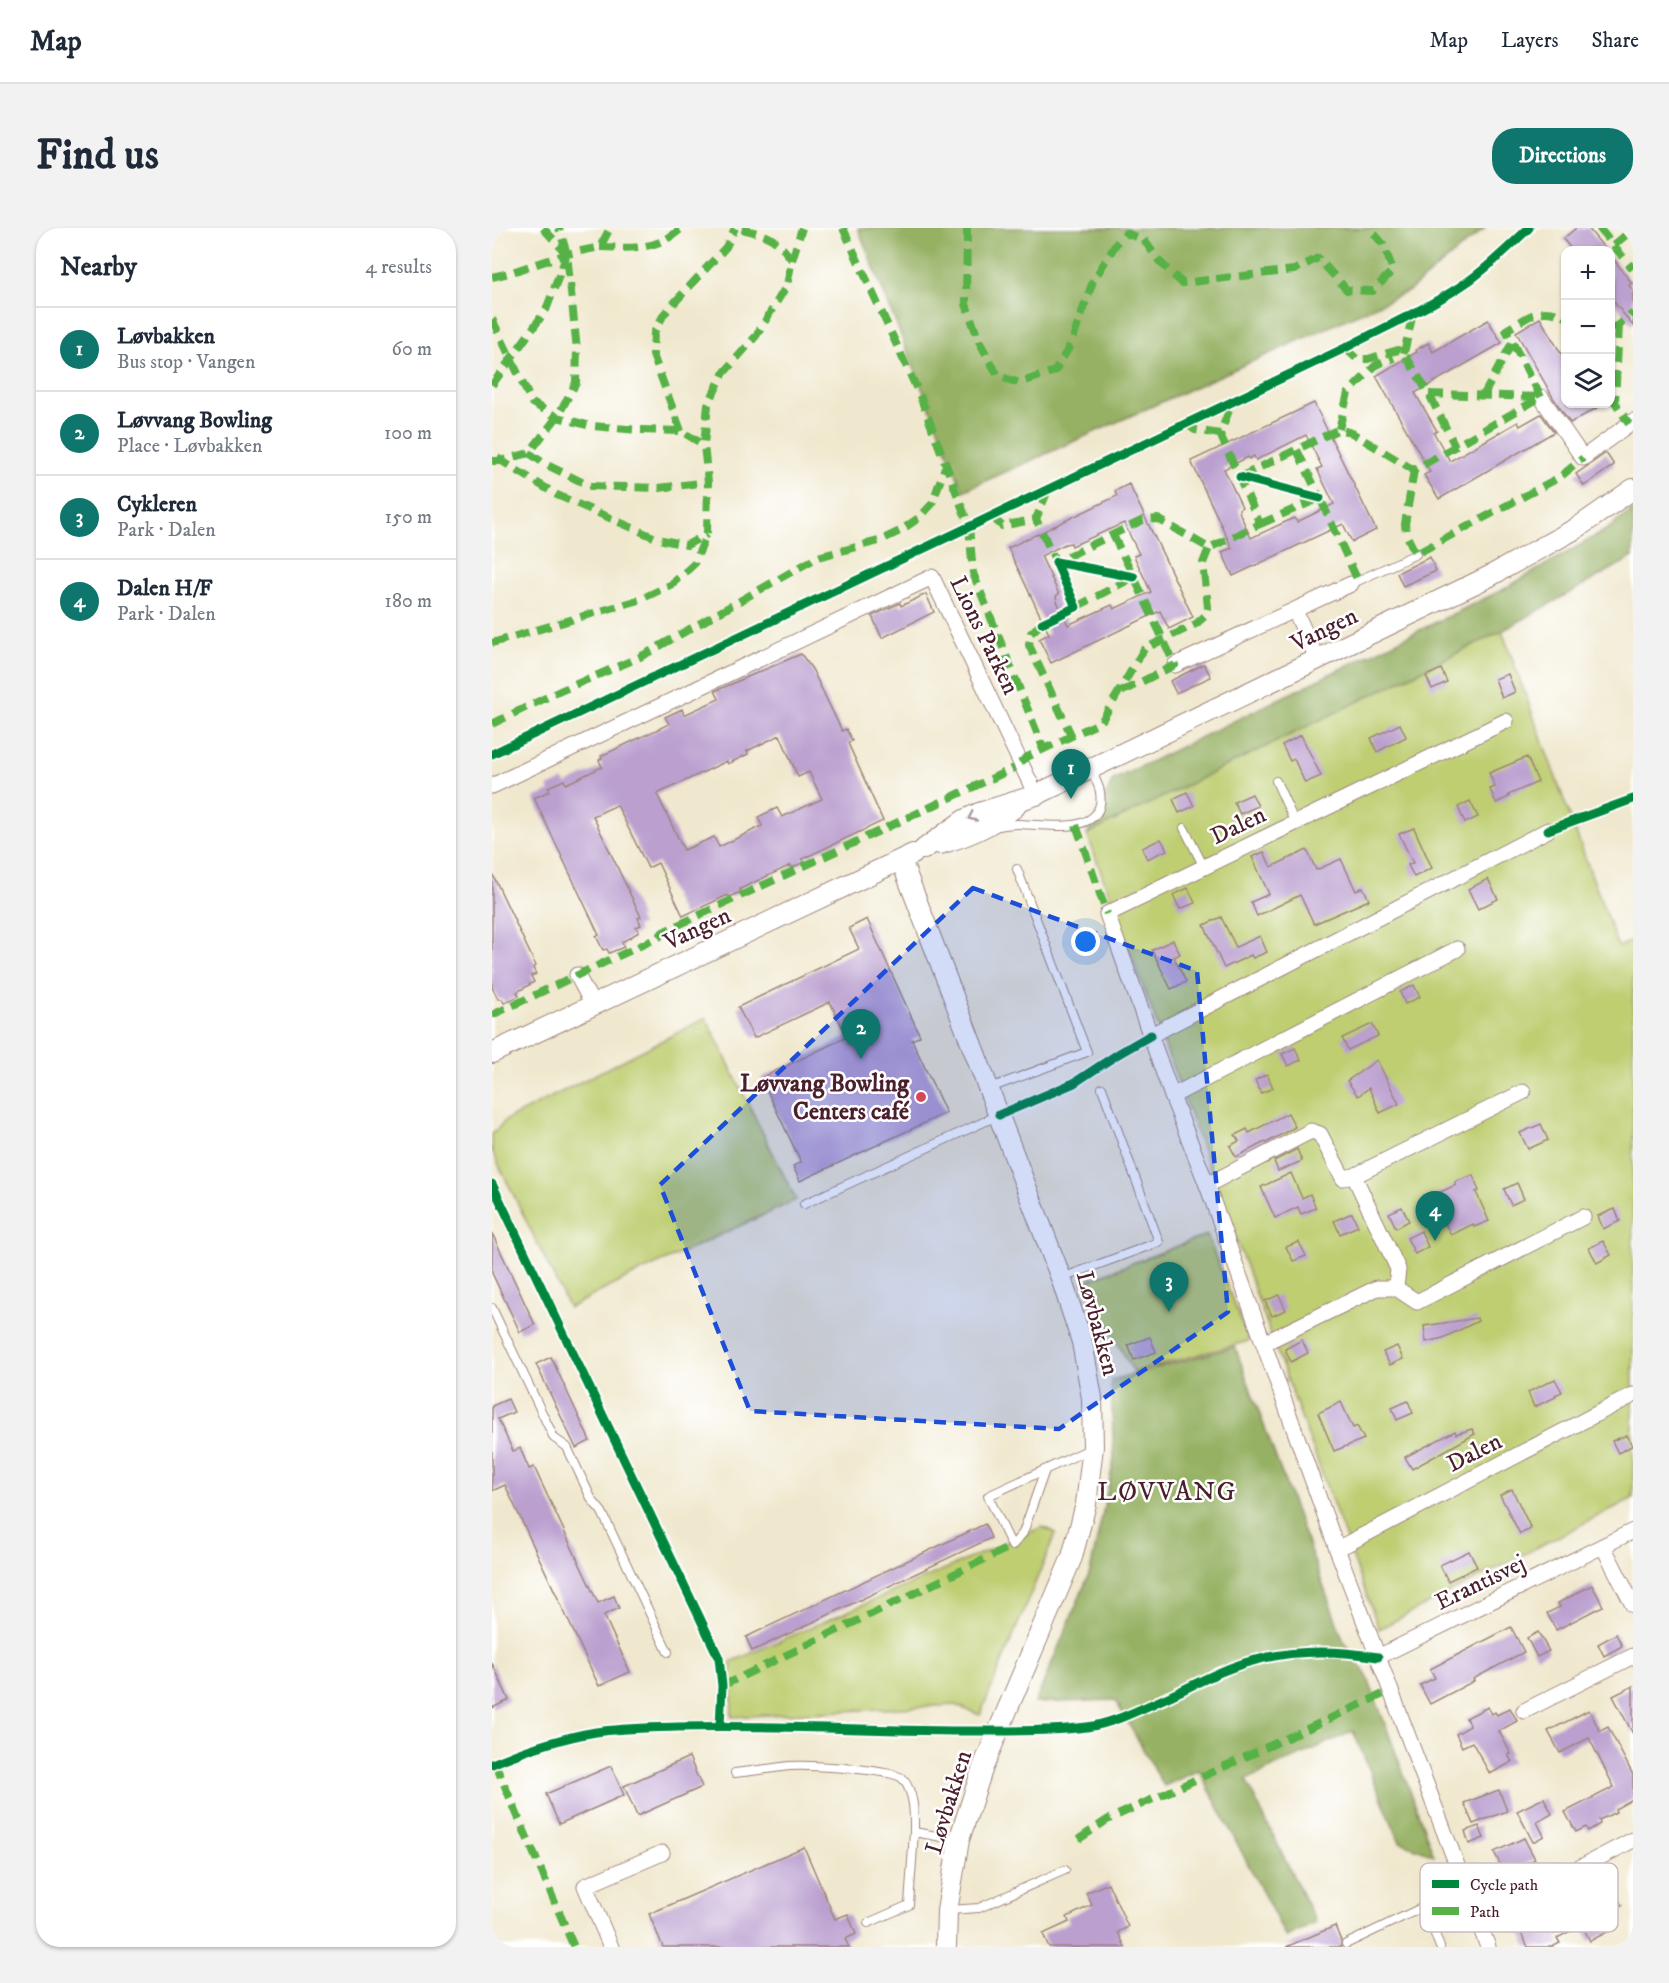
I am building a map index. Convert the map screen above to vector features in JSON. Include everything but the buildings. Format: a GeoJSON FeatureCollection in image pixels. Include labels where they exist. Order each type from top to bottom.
{"type":"FeatureCollection","features":[{"type":"Feature","properties":{"kind":"street"},"geometry":{"type":"LineString","coordinates":[[1541,397],[1583,458],[1633,421]]}},
{"type":"Feature","properties":{"kind":"street","name":"Vangen"},"geometry":{"type":"LineString","coordinates":[[924,849],[964,820],[979,813],[1032,797],[1488,577],[1577,528],[1633,489]]}},
{"type":"Feature","properties":{"kind":"street","name":"Lions Parken"},"geometry":{"type":"LineString","coordinates":[[492,786],[933,576],[1032,797]]}},
{"type":"Feature","properties":{"kind":"street"},"geometry":{"type":"LineString","coordinates":[[1175,665],[1351,584]]}},
{"type":"Feature","properties":{"kind":"street"},"geometry":{"type":"LineString","coordinates":[[1295,611],[1318,660]]}},
{"type":"Feature","properties":{"kind":"street","name":"Dalen"},"geometry":{"type":"LineString","coordinates":[[1456,1863],[1337,1549],[1107,914],[1506,721]]}},
{"type":"Feature","properties":{"kind":"street","name":"Vangen"},"geometry":{"type":"LineString","coordinates":[[492,1053],[924,849],[988,827],[1032,797]]}},
{"type":"Feature","properties":{"kind":"street"},"geometry":{"type":"LineString","coordinates":[[1151,1035],[1548,830]]}},
{"type":"Feature","properties":{"kind":"street","name":"Løvbakken"},"geometry":{"type":"LineString","coordinates":[[901,860],[1061,1278],[1082,1342],[1092,1398],[1093,1447],[1086,1504],[1072,1557],[983,1767],[959,1840],[947,1911],[946,1947]]}},
{"type":"Feature","properties":{"kind":"street"},"geometry":{"type":"LineString","coordinates":[[1172,1096],[1457,949]]}},
{"type":"Feature","properties":{"kind":"street"},"geometry":{"type":"LineString","coordinates":[[577,975],[593,1005]]}},
{"type":"Feature","properties":{"kind":"street"},"geometry":{"type":"LineString","coordinates":[[1207,1185],[1311,1131],[1320,1134],[1343,1178],[1354,1176],[1524,1092]]}},
{"type":"Feature","properties":{"kind":"street"},"geometry":{"type":"LineString","coordinates":[[1354,1176],[1398,1269],[1396,1288]]}},
{"type":"Feature","properties":{"kind":"street"},"geometry":{"type":"LineString","coordinates":[[1264,1343],[1377,1288],[1396,1288],[1417,1302],[1582,1217]]}},
{"type":"Feature","properties":{"kind":"street","name":"Dalen"},"geometry":{"type":"LineString","coordinates":[[1337,1549],[1633,1395]]}},
{"type":"Feature","properties":{"kind":"street","name":"Erantisvej"},"geometry":{"type":"LineString","coordinates":[[1378,1657],[1633,1532]]}},
{"type":"Feature","properties":{"kind":"street"},"geometry":{"type":"LineString","coordinates":[[1603,1546],[1633,1605]]}},
{"type":"Feature","properties":{"kind":"street"},"geometry":{"type":"LineString","coordinates":[[1524,1711],[1633,1656]]}},
{"type":"Feature","properties":{"kind":"street"},"geometry":{"type":"LineString","coordinates":[[1589,1863],[1633,1840]]}},
{"type":"Feature","properties":{"kind":"street"},"geometry":{"type":"LineString","coordinates":[[611,1947],[585,1886],[662,1853]]}},
{"type":"Feature","properties":{"kind":"street","name":"Dalen"},"geometry":{"type":"LineString","coordinates":[[1482,1932],[1488,1947]]}},
{"type":"Feature","properties":{"kind":"lane"},"geometry":{"type":"LineString","coordinates":[[1351,584],[1416,554]]}},
{"type":"Feature","properties":{"kind":"lane"},"geometry":{"type":"LineString","coordinates":[[988,827],[1015,824],[1076,825],[1088,821],[1096,813],[1100,803],[1100,792],[1091,769]]}},
{"type":"Feature","properties":{"kind":"lane"},"geometry":{"type":"LineString","coordinates":[[1276,781],[1295,823]]}},
{"type":"Feature","properties":{"kind":"lane"},"geometry":{"type":"LineString","coordinates":[[1184,828],[1204,867]]}},
{"type":"Feature","properties":{"kind":"lane"},"geometry":{"type":"LineString","coordinates":[[989,1089],[1086,1052],[1017,869]]}},
{"type":"Feature","properties":{"kind":"lane"},"geometry":{"type":"LineString","coordinates":[[1061,1278],[1159,1242],[1102,1088]]}},
{"type":"Feature","properties":{"kind":"lane"},"geometry":{"type":"LineString","coordinates":[[804,1204],[999,1115]]}},
{"type":"Feature","properties":{"kind":"lane"},"geometry":{"type":"LineString","coordinates":[[492,1308],[554,1438],[567,1447],[592,1500],[602,1512],[668,1652]]}},
{"type":"Feature","properties":{"kind":"lane"},"geometry":{"type":"LineString","coordinates":[[1045,1470],[1023,1533],[1012,1546],[988,1496],[1093,1447]]}},
{"type":"Feature","properties":{"kind":"lane"},"geometry":{"type":"LineString","coordinates":[[735,1773],[792,1766],[885,1771],[902,1777],[914,1806],[909,1905],[868,1923]]}},
{"type":"Feature","properties":{"kind":"lane"},"geometry":{"type":"LineString","coordinates":[[914,1832],[959,1840]]}},
{"type":"Feature","properties":{"kind":"lane"},"geometry":{"type":"LineString","coordinates":[[947,1911],[980,1908],[1065,1870]]}},
{"type":"Feature","properties":{"kind":"lane"},"geometry":{"type":"LineString","coordinates":[[1346,1944],[1420,1908]]}},
{"type":"Feature","properties":{"kind":"lane"},"geometry":{"type":"LineString","coordinates":[[1434,1932],[1440,1947]]}},
{"type":"Feature","properties":{"kind":"highlighted area"},"geometry":{"type":"Polygon","coordinates":[[[973,888],[1197,971],[1228,1312],[1059,1429],[750,1411],[660,1185],[973,888]]]}},
{"type":"Feature","properties":{"kind":"green space"},"geometry":{"type":"Polygon","coordinates":[[[858,228],[1485,228],[1409,291],[963,491],[858,228]]]}},
{"type":"Feature","properties":{"kind":"green space"},"geometry":{"type":"Polygon","coordinates":[[[1633,510],[1633,557],[1502,631],[1087,834],[1113,780],[1504,589],[1606,530],[1633,510]]]}},
{"type":"Feature","properties":{"kind":"green space"},"geometry":{"type":"Polygon","coordinates":[[[1502,631],[1618,947],[1633,940],[1633,1498],[1379,1629],[1087,834],[1502,631]]]}},
{"type":"Feature","properties":{"kind":"green space"},"geometry":{"type":"Polygon","coordinates":[[[706,1018],[796,1200],[625,1279],[569,1308],[492,1151],[492,1134],[506,1120],[706,1018]]]}},
{"type":"Feature","properties":{"kind":"green space"},"geometry":{"type":"Polygon","coordinates":[[[1207,1235],[1249,1341],[1134,1372],[1083,1282],[1207,1235]]]}},
{"type":"Feature","properties":{"kind":"green space"},"geometry":{"type":"Polygon","coordinates":[[[1235,1347],[1344,1642],[1367,1676],[1434,1855],[1400,1842],[1353,1731],[1246,1780],[1316,1923],[1286,1937],[1199,1770],[1164,1786],[1115,1700],[1035,1703],[1090,1572],[1114,1460],[1111,1380],[1235,1347]]]}},
{"type":"Feature","properties":{"kind":"green space"},"geometry":{"type":"Polygon","coordinates":[[[1042,1527],[1056,1533],[980,1715],[955,1705],[732,1717],[731,1662],[1042,1527]]]}},
{"type":"Feature","properties":{"kind":"marked path"},"geometry":{"type":"LineString","coordinates":[[543,228],[565,252]]}},
{"type":"Feature","properties":{"kind":"marked path"},"geometry":{"type":"LineString","coordinates":[[492,461],[529,453],[557,417],[576,383],[577,350],[567,254],[559,228]]}},
{"type":"Feature","properties":{"kind":"marked path"},"geometry":{"type":"LineString","coordinates":[[492,277],[567,254],[600,247],[610,228]]}},
{"type":"Feature","properties":{"kind":"marked path"},"geometry":{"type":"LineString","coordinates":[[600,247],[633,247],[653,244],[663,241],[682,228]]}},
{"type":"Feature","properties":{"kind":"marked path"},"geometry":{"type":"LineString","coordinates":[[681,431],[653,355],[654,333],[664,314],[726,247],[735,228]]}},
{"type":"Feature","properties":{"kind":"marked path"},"geometry":{"type":"LineString","coordinates":[[492,643],[639,600],[672,584],[694,564],[707,534],[708,482],[704,445],[708,405],[723,374],[756,336],[787,285],[792,260],[780,245],[769,237],[737,228]]}},
{"type":"Feature","properties":{"kind":"marked path"},"geometry":{"type":"LineString","coordinates":[[792,260],[802,228]]}},
{"type":"Feature","properties":{"kind":"marked path"},"geometry":{"type":"LineString","coordinates":[[843,228],[920,396],[969,526],[973,573],[1044,750]]}},
{"type":"Feature","properties":{"kind":"marked path"},"geometry":{"type":"LineString","coordinates":[[967,228],[966,304],[979,341],[998,376],[1019,383],[1055,371],[1071,344],[1093,281],[1116,244],[1126,233],[1144,240],[1160,262],[1182,283],[1294,270],[1318,258],[1347,290],[1373,291],[1393,270],[1383,244],[1369,228]]}},
{"type":"Feature","properties":{"kind":"marked path"},"geometry":{"type":"LineString","coordinates":[[1599,228],[1633,269]]}},
{"type":"Feature","properties":{"kind":"marked path"},"geometry":{"type":"LineString","coordinates":[[1614,245],[1633,229]]}},
{"type":"Feature","properties":{"kind":"marked path"},"geometry":{"type":"LineString","coordinates":[[492,385],[546,310],[566,257]]}},
{"type":"Feature","properties":{"kind":"marked path"},"geometry":{"type":"LineString","coordinates":[[1541,397],[1506,330],[1541,312],[1561,316]]}},
{"type":"Feature","properties":{"kind":"marked path"},"geometry":{"type":"LineString","coordinates":[[1404,353],[1413,313]]}},
{"type":"Feature","properties":{"kind":"marked path"},"geometry":{"type":"LineString","coordinates":[[1615,326],[1633,313]]}},
{"type":"Feature","properties":{"kind":"marked path"},"geometry":{"type":"LineString","coordinates":[[492,319],[532,403],[557,417],[591,426],[681,431],[704,445]]}},
{"type":"Feature","properties":{"kind":"marked path"},"geometry":{"type":"LineString","coordinates":[[1619,325],[1615,402],[1629,424]]}},
{"type":"Feature","properties":{"kind":"marked path"},"geometry":{"type":"LineString","coordinates":[[1483,396],[1512,343]]}},
{"type":"Feature","properties":{"kind":"marked path"},"geometry":{"type":"LineString","coordinates":[[1345,348],[1357,359],[1368,359],[1398,350],[1404,353],[1429,394],[1455,446]]}},
{"type":"Feature","properties":{"kind":"marked path"},"geometry":{"type":"LineString","coordinates":[[1339,429],[1348,393],[1376,365],[1394,358]]}},
{"type":"Feature","properties":{"kind":"marked path"},"geometry":{"type":"LineString","coordinates":[[1429,394],[1541,397]]}},
{"type":"Feature","properties":{"kind":"marked path"},"geometry":{"type":"LineString","coordinates":[[1240,477],[1339,429],[1352,433],[1414,470],[1541,397]]}},
{"type":"Feature","properties":{"kind":"marked path"},"geometry":{"type":"LineString","coordinates":[[1048,490],[1036,519],[1056,562],[1143,520],[1158,519],[1209,548],[1260,524],[1220,434],[1233,400]]}},
{"type":"Feature","properties":{"kind":"marked path"},"geometry":{"type":"LineString","coordinates":[[1185,423],[1195,430],[1220,434]]}},
{"type":"Feature","properties":{"kind":"marked path"},"geometry":{"type":"LineString","coordinates":[[1297,450],[1320,498]]}},
{"type":"Feature","properties":{"kind":"marked path"},"geometry":{"type":"LineString","coordinates":[[529,453],[545,464],[590,486],[659,488],[708,482]]}},
{"type":"Feature","properties":{"kind":"marked path"},"geometry":{"type":"LineString","coordinates":[[497,458],[557,495],[658,539],[687,545],[707,534]]}},
{"type":"Feature","properties":{"kind":"marked path"},"geometry":{"type":"LineString","coordinates":[[1414,470],[1405,524],[1406,534],[1416,554],[1560,477],[1583,458]]}},
{"type":"Feature","properties":{"kind":"marked path"},"geometry":{"type":"LineString","coordinates":[[492,724],[560,691],[640,657],[818,557],[879,541],[900,531],[920,517],[932,504],[945,467]]}},
{"type":"Feature","properties":{"kind":"marked path"},"geometry":{"type":"LineString","coordinates":[[1260,524],[1320,498],[1358,581]]}},
{"type":"Feature","properties":{"kind":"marked path"},"geometry":{"type":"LineString","coordinates":[[991,516],[1002,526],[1036,519]]}},
{"type":"Feature","properties":{"kind":"marked path"},"geometry":{"type":"LineString","coordinates":[[1113,535],[1134,577]]}},
{"type":"Feature","properties":{"kind":"marked path"},"geometry":{"type":"LineString","coordinates":[[1020,763],[1027,757],[1101,722],[1144,649],[1196,624],[1206,615],[1208,607],[1203,563],[1209,548]]}},
{"type":"Feature","properties":{"kind":"marked path"},"geometry":{"type":"LineString","coordinates":[[1076,607],[1134,577],[1175,665],[1119,693]]}},
{"type":"Feature","properties":{"kind":"marked path"},"geometry":{"type":"LineString","coordinates":[[1042,623],[1031,633],[1029,645],[1072,737]]}},
{"type":"Feature","properties":{"kind":"marked path"},"geometry":{"type":"LineString","coordinates":[[492,1015],[659,937],[663,932],[1014,768]]}},
{"type":"Feature","properties":{"kind":"marked path"},"geometry":{"type":"LineString","coordinates":[[1076,825],[1107,914]]}},
{"type":"Feature","properties":{"kind":"marked path"},"geometry":{"type":"LineString","coordinates":[[722,1686],[1012,1546]]}},
{"type":"Feature","properties":{"kind":"marked path"},"geometry":{"type":"LineString","coordinates":[[1079,1839],[1107,1820],[1390,1691]]}},
{"type":"Feature","properties":{"kind":"marked path"},"geometry":{"type":"LineString","coordinates":[[495,1763],[574,1947]]}},
{"type":"Feature","properties":{"kind":"cycle path"},"geometry":{"type":"LineString","coordinates":[[492,754],[1409,316],[1470,280],[1529,228]]}},
{"type":"Feature","properties":{"kind":"cycle path"},"geometry":{"type":"LineString","coordinates":[[1240,477],[1320,498]]}},
{"type":"Feature","properties":{"kind":"cycle path"},"geometry":{"type":"LineString","coordinates":[[1056,562],[1134,577]]}},
{"type":"Feature","properties":{"kind":"cycle path"},"geometry":{"type":"LineString","coordinates":[[1042,623],[1076,607],[1056,562]]}},
{"type":"Feature","properties":{"kind":"cycle path"},"geometry":{"type":"LineString","coordinates":[[1548,830],[1633,799]]}},
{"type":"Feature","properties":{"kind":"cycle path"},"geometry":{"type":"LineString","coordinates":[[999,1115],[1074,1083],[1151,1035]]}},
{"type":"Feature","properties":{"kind":"cycle path"},"geometry":{"type":"LineString","coordinates":[[492,1184],[719,1658],[722,1686],[720,1725]]}},
{"type":"Feature","properties":{"kind":"cycle path"},"geometry":{"type":"LineString","coordinates":[[492,1764],[530,1749],[569,1738],[627,1729],[757,1726],[1004,1731],[1087,1727],[1129,1715],[1222,1671],[1271,1656],[1317,1652],[1378,1657]]}},
{"type":"Feature","properties":{"kind":"place","name":"Løvbakken"},"geometry":{"type":"Point","coordinates":[1071,799]}},
{"type":"Feature","properties":{"kind":"place","name":"Løvvang Bowling"},"geometry":{"type":"Point","coordinates":[861,1059]}},
{"type":"Feature","properties":{"kind":"place","name":"Løvvang Bowling Centers café"},"geometry":{"type":"Point","coordinates":[921,1097]}},
{"type":"Feature","properties":{"kind":"place","name":"Dalen H/F"},"geometry":{"type":"Point","coordinates":[1435,1241]}},
{"type":"Feature","properties":{"kind":"place","name":"Cykleren"},"geometry":{"type":"Point","coordinates":[1169,1312]}},
{"type":"Feature","properties":{"kind":"district","name":"LØVVANG"},"geometry":{"type":"Point","coordinates":[1167,1491]}}]}
